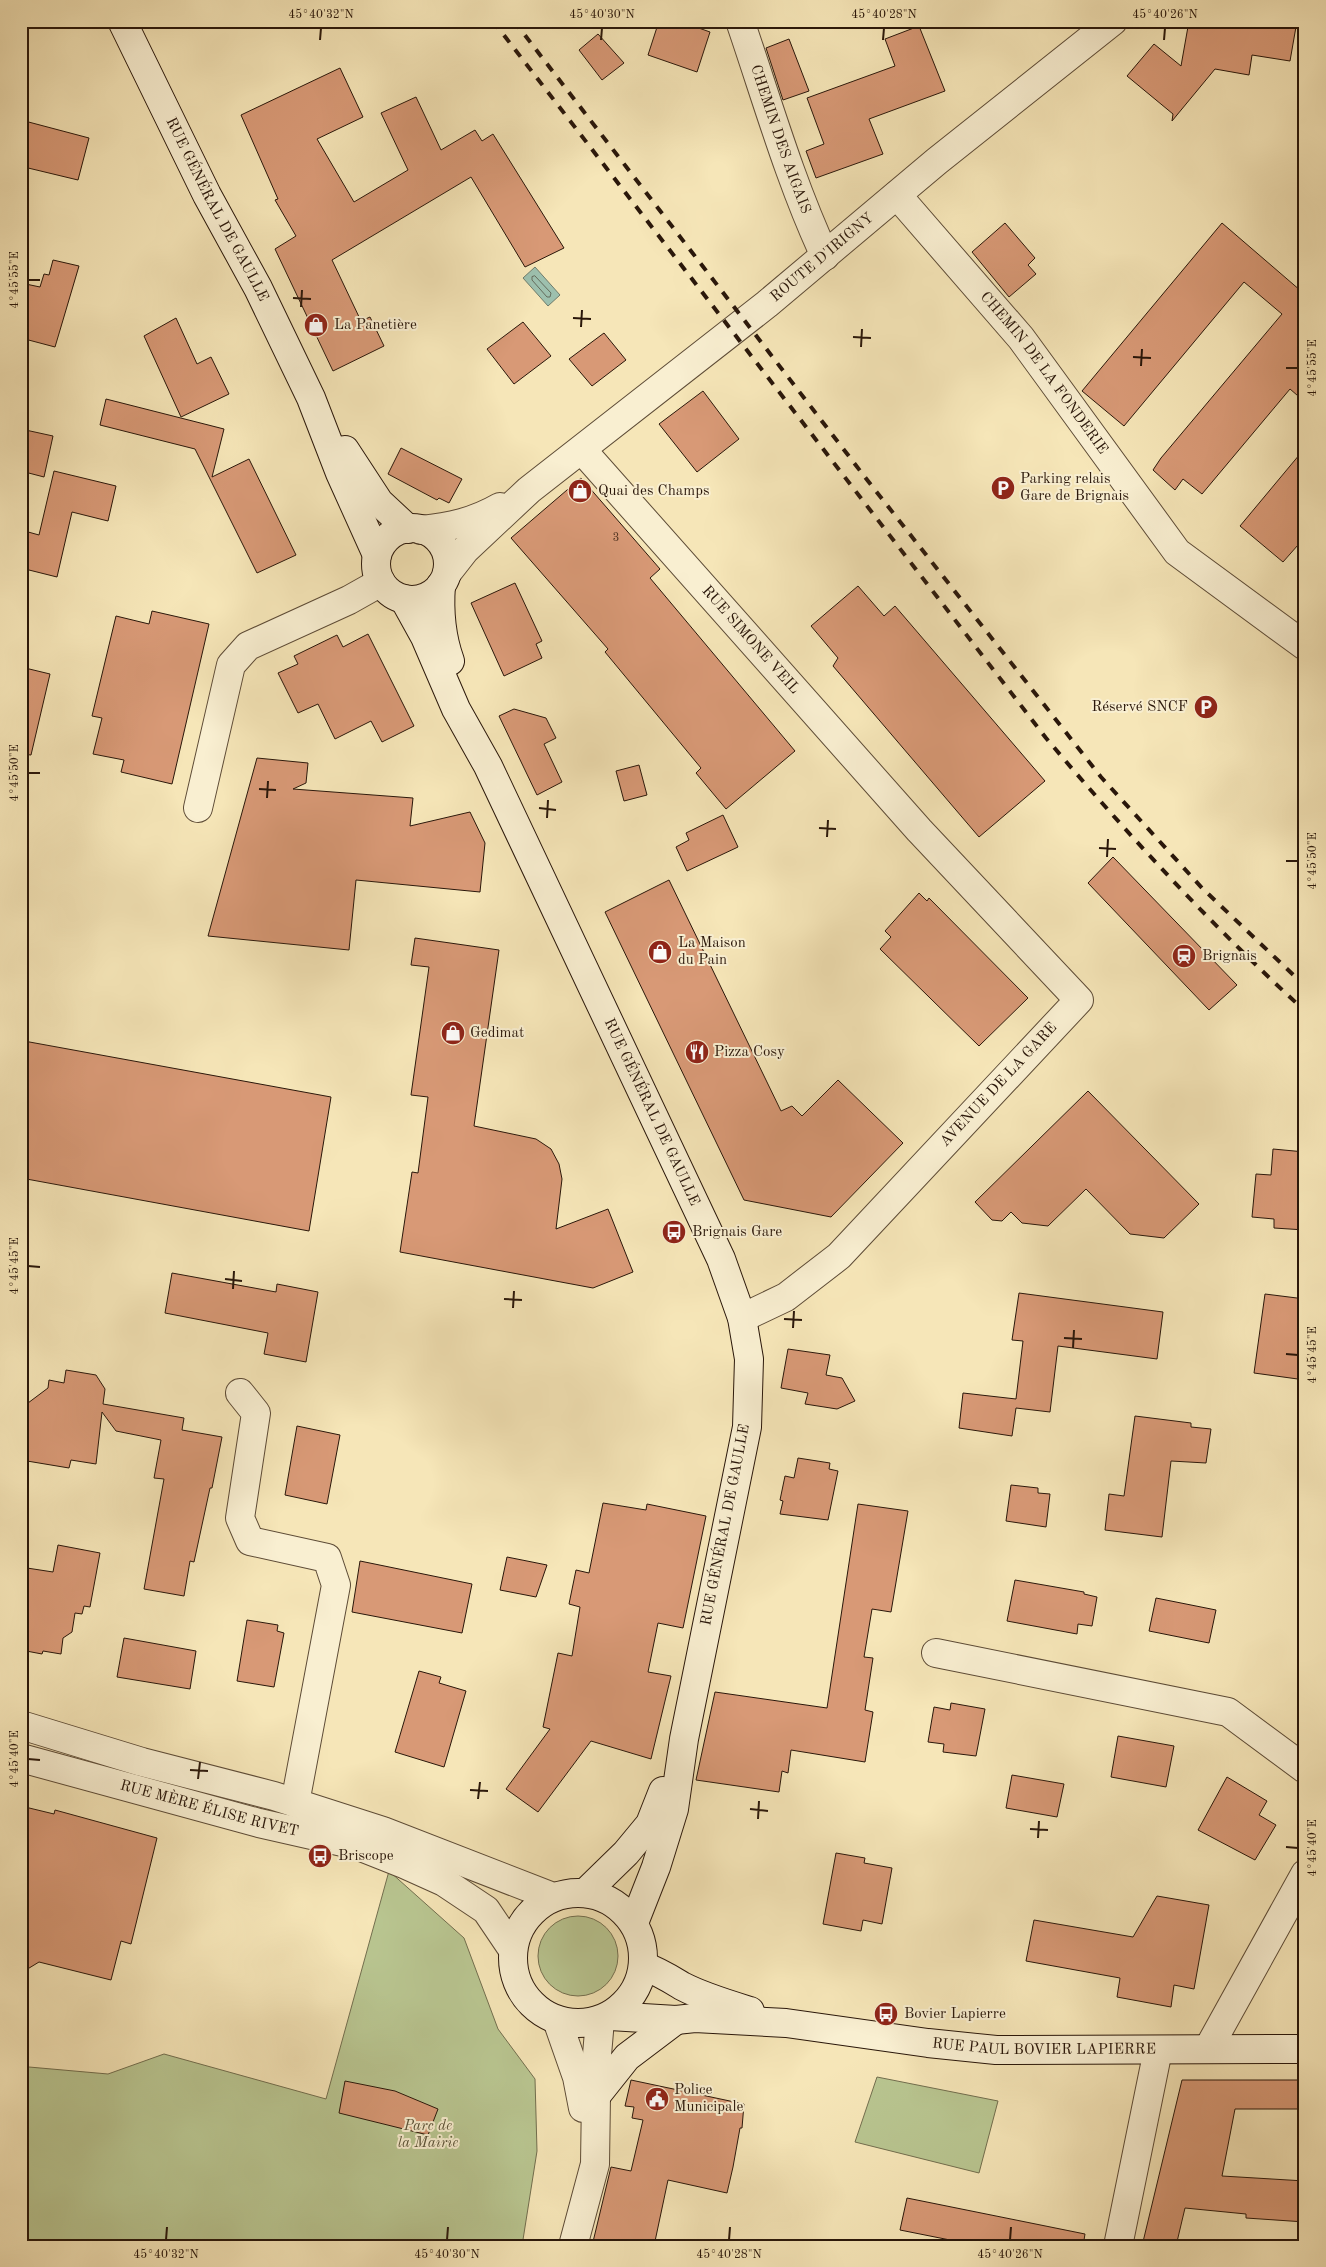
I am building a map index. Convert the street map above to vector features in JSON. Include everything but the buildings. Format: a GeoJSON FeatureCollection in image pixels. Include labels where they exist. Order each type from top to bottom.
{"type":"FeatureCollection","features":[{"type":"Feature","properties":{"kind":"street","name":"RUE GÉNÉRAL DE GAULLE"},"geometry":{"type":"LineString","coordinates":[[122,21],[207,195],[258,288],[311,398],[340,473],[377,554]]}},
{"type":"Feature","properties":{"kind":"street","name":"CHEMIN DES AIGAIS"},"geometry":{"type":"LineString","coordinates":[[740,21],[794,179],[810,223],[825,256]]}},
{"type":"Feature","properties":{"kind":"street","name":"ROUTE D'IRIGNY"},"geometry":{"type":"LineString","coordinates":[[444,579],[465,550],[529,490],[739,327],[897,195],[1113,21]]}},
{"type":"Feature","properties":{"kind":"street","name":"CHEMIN DE LA FONDERIE"},"geometry":{"type":"LineString","coordinates":[[897,195],[1021,338],[1177,552],[1305,646]]}},
{"type":"Feature","properties":{"kind":"street","name":"RUE GÉNÉRAL DE GAULLE"},"geometry":{"type":"LineString","coordinates":[[311,398],[379,502],[414,529]]}},
{"type":"Feature","properties":{"kind":"street","name":"RUE SIMONE VEIL"},"geometry":{"type":"LineString","coordinates":[[582,450],[919,830]]}},
{"type":"Feature","properties":{"kind":"street","name":"ROUTE D'IRIGNY"},"geometry":{"type":"LineString","coordinates":[[414,529],[452,527],[469,523],[529,490]]}},
{"type":"Feature","properties":{"kind":"street"},"geometry":{"type":"LineString","coordinates":[[414,529],[432,534],[440,541],[448,562],[444,579],[434,593],[414,600],[394,596],[381,582],[376,564],[377,554],[389,537],[414,529]]}},
{"type":"Feature","properties":{"kind":"street","name":"RUE GÉNÉRAL DE GAULLE"},"geometry":{"type":"LineString","coordinates":[[444,579],[439,608],[442,632],[449,658],[488,766]]}},
{"type":"Feature","properties":{"kind":"street"},"geometry":{"type":"LineString","coordinates":[[198,808],[232,665],[237,658],[248,646],[349,600],[381,582]]}},
{"type":"Feature","properties":{"kind":"street","name":"RUE GÉNÉRAL DE GAULLE"},"geometry":{"type":"LineString","coordinates":[[404,599],[425,637],[456,709],[488,766],[721,1259],[742,1318],[749,1359],[747,1428],[684,1739],[674,1809],[656,1867],[634,1923]]}},
{"type":"Feature","properties":{"kind":"street","name":"AVENUE DE LA GARE"},"geometry":{"type":"LineString","coordinates":[[742,1318],[786,1297],[839,1256],[1079,1000],[919,830]]}},
{"type":"Feature","properties":{"kind":"street","name":"RUE MÈRE ÉLISE RIVET"},"geometry":{"type":"LineString","coordinates":[[240,1393],[256,1413],[240,1518],[250,1541],[327,1558],[336,1585],[295,1803]]}},
{"type":"Feature","properties":{"kind":"street"},"geometry":{"type":"LineString","coordinates":[[936,1653],[1228,1712],[1305,1769]]}},
{"type":"Feature","properties":{"kind":"street","name":"RUE MÈRE ÉLISE RIVET"},"geometry":{"type":"LineString","coordinates":[[21,1725],[142,1762],[295,1803],[383,1831],[554,1897]]}},
{"type":"Feature","properties":{"kind":"street","name":"RUE GÉNÉRAL DE GAULLE"},"geometry":{"type":"LineString","coordinates":[[585,1893],[626,1853],[650,1824],[684,1739]]}},
{"type":"Feature","properties":{"kind":"street","name":"RUE MÈRE ÉLISE RIVET"},"geometry":{"type":"LineString","coordinates":[[21,1758],[259,1823],[356,1845],[444,1882],[486,1910],[513,1950]]}},
{"type":"Feature","properties":{"kind":"street"},"geometry":{"type":"LineString","coordinates":[[1208,2049],[1305,1874]]}},
{"type":"Feature","properties":{"kind":"street"},"geometry":{"type":"LineString","coordinates":[[573,2246],[595,2164],[596,2096],[594,2078],[604,2018],[626,2003],[638,1986],[643,1966],[642,1944],[634,1923],[622,1908],[604,1898],[585,1893],[569,1893],[554,1897],[539,1906],[527,1918],[518,1933],[513,1950],[514,1972],[523,1993],[538,2009],[557,2020],[571,2023],[604,2018],[676,2020],[696,2018],[786,2023]]}},
{"type":"Feature","properties":{"kind":"street"},"geometry":{"type":"LineString","coordinates":[[643,1966],[664,1974],[683,1986],[716,2000],[786,2023]]}},
{"type":"Feature","properties":{"kind":"street"},"geometry":{"type":"LineString","coordinates":[[557,2020],[577,2077],[586,2124],[583,2204]]}},
{"type":"Feature","properties":{"kind":"street"},"geometry":{"type":"LineString","coordinates":[[596,2096],[627,2057],[676,2020]]}},
{"type":"Feature","properties":{"kind":"street","name":"RUE PAUL BOVIER LAPIERRE"},"geometry":{"type":"LineString","coordinates":[[786,2023],[928,2043],[996,2050],[1305,2050]]}},
{"type":"Feature","properties":{"kind":"street"},"geometry":{"type":"LineString","coordinates":[[1118,2246],[1158,2050]]}},
{"type":"Feature","properties":{"kind":"green space","name":"Parc de la Mairie"},"geometry":{"type":"Polygon","coordinates":[[[389,1871],[464,1938],[498,2029],[535,2079],[537,2151],[522,2246],[21,2246],[21,2063],[29,2067],[108,2074],[164,2054],[326,2099],[389,1871]]]}},
{"type":"Feature","properties":{"kind":"green space"},"geometry":{"type":"Polygon","coordinates":[[[578,1916],[593,1919],[606,1928],[615,1941],[618,1956],[615,1971],[606,1984],[593,1993],[578,1996],[563,1993],[550,1984],[541,1971],[538,1956],[541,1941],[550,1928],[563,1919],[578,1916]]]}},
{"type":"Feature","properties":{"kind":"green space"},"geometry":{"type":"Polygon","coordinates":[[[877,2077],[998,2101],[979,2173],[855,2142],[877,2077]]]}},
{"type":"Feature","properties":{"kind":"water"},"geometry":{"type":"Polygon","coordinates":[[[535,267],[560,295],[548,306],[523,278],[535,267]]]}},
{"type":"Feature","properties":{"kind":"railway"},"geometry":{"type":"LineString","coordinates":[[493,21],[1046,738],[1171,879],[1270,979],[1305,1011]]}},
{"type":"Feature","properties":{"kind":"railway"},"geometry":{"type":"LineString","coordinates":[[514,21],[868,481],[1101,777],[1202,888],[1305,986]]}},
{"type":"Feature","properties":{"kind":"place","name":"La Panetière"},"geometry":{"type":"Point","coordinates":[316,325]}},
{"type":"Feature","properties":{"kind":"place","name":"Parking relais Gare de Brignais"},"geometry":{"type":"Point","coordinates":[1003,488]}},
{"type":"Feature","properties":{"kind":"place","name":"Quai des Champs"},"geometry":{"type":"Point","coordinates":[580,491]}},
{"type":"Feature","properties":{"kind":"place","name":"Réservé SNCF"},"geometry":{"type":"Point","coordinates":[1206,707]}},
{"type":"Feature","properties":{"kind":"place","name":"La Maison du Pain"},"geometry":{"type":"Point","coordinates":[660,952]}},
{"type":"Feature","properties":{"kind":"place","name":"Brignais"},"geometry":{"type":"Point","coordinates":[1184,956]}},
{"type":"Feature","properties":{"kind":"place","name":"Gedimat"},"geometry":{"type":"Point","coordinates":[453,1033]}},
{"type":"Feature","properties":{"kind":"place","name":"Pizza Cosy"},"geometry":{"type":"Point","coordinates":[697,1052]}},
{"type":"Feature","properties":{"kind":"place","name":"Brignais Gare"},"geometry":{"type":"Point","coordinates":[674,1232]}},
{"type":"Feature","properties":{"kind":"place","name":"Briscope"},"geometry":{"type":"Point","coordinates":[320,1856]}},
{"type":"Feature","properties":{"kind":"place","name":"Bovier Lapierre"},"geometry":{"type":"Point","coordinates":[886,2014]}},
{"type":"Feature","properties":{"kind":"place","name":"Police Municipale"},"geometry":{"type":"Point","coordinates":[657,2099]}}]}
